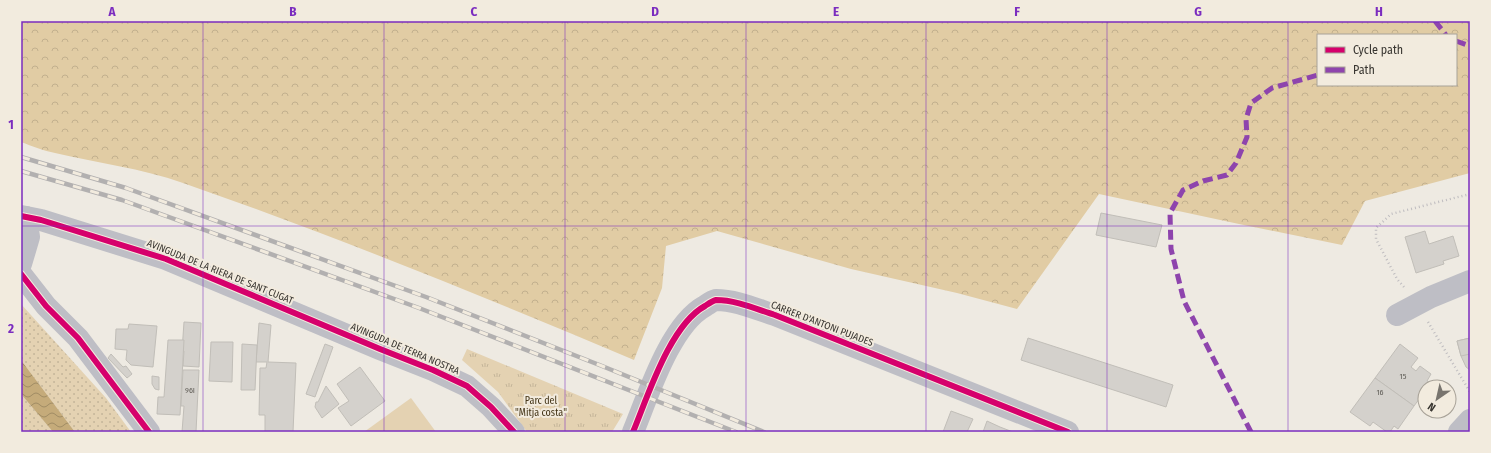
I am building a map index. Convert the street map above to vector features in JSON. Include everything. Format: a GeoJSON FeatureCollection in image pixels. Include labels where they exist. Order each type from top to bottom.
{"type":"FeatureCollection","features":[{"type":"Feature","properties":{"kind":"street"},"geometry":{"type":"LineString","coordinates":[[21,264],[29,237],[24,217]]}},
{"type":"Feature","properties":{"kind":"street","name":"AVINGUDA DE LA RIERA DE SANT CUGAT"},"geometry":{"type":"LineString","coordinates":[[24,217],[41,220],[166,259],[340,332]]}},
{"type":"Feature","properties":{"kind":"street"},"geometry":{"type":"LineString","coordinates":[[21,274],[46,306],[78,338],[149,432]]}},
{"type":"Feature","properties":{"kind":"street"},"geometry":{"type":"LineString","coordinates":[[1397,315],[1431,297],[1470,281]]}},
{"type":"Feature","properties":{"kind":"street","name":"CARRER D'ANTONI PUJADES"},"geometry":{"type":"LineString","coordinates":[[633,432],[659,370],[675,338],[686,322],[698,310],[714,300],[740,304],[775,315],[1068,432]]}},
{"type":"Feature","properties":{"kind":"street","name":"AVINGUDA DE TERRA NOSTRA"},"geometry":{"type":"LineString","coordinates":[[340,332],[433,370],[467,386],[491,407],[514,432]]}},
{"type":"Feature","properties":{"kind":"street"},"geometry":{"type":"LineString","coordinates":[[1459,432],[1470,420]]}},
{"type":"Feature","properties":{"kind":"path"},"geometry":{"type":"LineString","coordinates":[[1470,194],[1391,214],[1376,228],[1376,239],[1382,253],[1398,279],[1417,304],[1470,392]]}},
{"type":"Feature","properties":{"kind":"green space"},"geometry":{"type":"Polygon","coordinates":[[[21,21],[1470,21],[1470,173],[1365,201],[1342,245],[1099,194],[1017,309],[957,293],[851,269],[717,231],[666,246],[662,288],[634,360],[410,268],[240,203],[167,178],[38,148],[21,142],[21,21]]]}},
{"type":"Feature","properties":{"kind":"green space"},"geometry":{"type":"Polygon","coordinates":[[[21,304],[106,398],[131,432],[75,432],[21,360],[21,304]]]}},
{"type":"Feature","properties":{"kind":"green space","name":"Parc del \"Mitja costa\""},"geometry":{"type":"Polygon","coordinates":[[[467,349],[623,414],[612,432],[527,432],[498,392],[462,360],[467,349]]]}},
{"type":"Feature","properties":{"kind":"green space"},"geometry":{"type":"Polygon","coordinates":[[[21,394],[53,432],[21,432],[21,394]]]}},
{"type":"Feature","properties":{"kind":"green space"},"geometry":{"type":"Polygon","coordinates":[[[411,398],[436,432],[364,432],[411,398]]]}},
{"type":"Feature","properties":{"kind":"water"},"geometry":{"type":"Polygon","coordinates":[[[21,360],[75,432],[53,432],[21,394],[21,360]]]}},
{"type":"Feature","properties":{"kind":"building"},"geometry":{"type":"Polygon","coordinates":[[[1101,213],[1162,225],[1156,247],[1096,235],[1101,213]]]}},
{"type":"Feature","properties":{"kind":"building"},"geometry":{"type":"Polygon","coordinates":[[[1425,231],[1429,244],[1453,236],[1459,256],[1443,261],[1444,264],[1416,273],[1405,237],[1425,231]]]}},
{"type":"Feature","properties":{"kind":"building"},"geometry":{"type":"Polygon","coordinates":[[[184,322],[201,323],[199,367],[183,366],[184,351],[182,351],[184,322]]]}},
{"type":"Feature","properties":{"kind":"building"},"geometry":{"type":"Polygon","coordinates":[[[259,323],[271,325],[268,362],[296,363],[293,432],[265,432],[265,415],[259,415],[260,368],[266,368],[267,362],[256,362],[259,323]]]}},
{"type":"Feature","properties":{"kind":"building"},"geometry":{"type":"Polygon","coordinates":[[[129,324],[157,326],[153,367],[131,365],[126,360],[127,350],[115,349],[116,329],[128,329],[129,324]]]}},
{"type":"Feature","properties":{"kind":"building"},"geometry":{"type":"Polygon","coordinates":[[[1028,338],[1173,385],[1166,407],[1021,360],[1028,338]]]}},
{"type":"Feature","properties":{"kind":"building"},"geometry":{"type":"Polygon","coordinates":[[[1470,338],[1470,370],[1466,367],[1461,356],[1457,341],[1470,338]]]}},
{"type":"Feature","properties":{"kind":"building"},"geometry":{"type":"Polygon","coordinates":[[[1470,338],[1470,354],[1461,356],[1457,341],[1470,338]]]}},
{"type":"Feature","properties":{"kind":"building"},"geometry":{"type":"Polygon","coordinates":[[[168,340],[184,340],[180,415],[157,414],[158,397],[164,397],[168,340]]]}},
{"type":"Feature","properties":{"kind":"building"},"geometry":{"type":"Polygon","coordinates":[[[211,342],[233,342],[232,382],[209,381],[211,342]]]}},
{"type":"Feature","properties":{"kind":"building"},"geometry":{"type":"Polygon","coordinates":[[[242,344],[257,345],[255,390],[241,390],[242,344]]]}},
{"type":"Feature","properties":{"kind":"building"},"geometry":{"type":"Polygon","coordinates":[[[325,344],[333,347],[315,397],[306,394],[325,344]]]}},
{"type":"Feature","properties":{"kind":"building"},"geometry":{"type":"Polygon","coordinates":[[[1400,344],[1418,358],[1411,367],[1416,371],[1420,366],[1431,374],[1428,379],[1417,379],[1417,402],[1414,406],[1375,378],[1400,344]]]}},
{"type":"Feature","properties":{"kind":"building"},"geometry":{"type":"Polygon","coordinates":[[[111,354],[123,367],[126,366],[132,374],[127,378],[108,358],[111,354]]]}},
{"type":"Feature","properties":{"kind":"building"},"geometry":{"type":"Polygon","coordinates":[[[360,367],[385,401],[351,426],[338,408],[349,401],[337,384],[360,367]]]}},
{"type":"Feature","properties":{"kind":"building"},"geometry":{"type":"Polygon","coordinates":[[[183,370],[199,370],[196,432],[182,432],[184,406],[181,406],[183,370]]]}},
{"type":"Feature","properties":{"kind":"building"},"geometry":{"type":"Polygon","coordinates":[[[152,376],[159,377],[159,390],[155,389],[152,384],[152,376]]]}},
{"type":"Feature","properties":{"kind":"building"},"geometry":{"type":"Polygon","coordinates":[[[1375,378],[1414,406],[1398,429],[1394,426],[1390,432],[1387,432],[1373,422],[1370,426],[1350,412],[1375,378]]]}},
{"type":"Feature","properties":{"kind":"building"},"geometry":{"type":"Polygon","coordinates":[[[326,386],[339,404],[322,418],[315,407],[316,402],[318,402],[326,386]]]}},
{"type":"Feature","properties":{"kind":"building"},"geometry":{"type":"Polygon","coordinates":[[[951,411],[973,419],[967,432],[943,432],[951,411]]]}},
{"type":"Feature","properties":{"kind":"building"},"geometry":{"type":"Polygon","coordinates":[[[987,421],[1000,427],[1013,432],[983,432],[987,421]]]}},
{"type":"Feature","properties":{"kind":"railway"},"geometry":{"type":"LineString","coordinates":[[21,157],[126,188],[426,297],[602,366],[764,432]]}},
{"type":"Feature","properties":{"kind":"railway"},"geometry":{"type":"LineString","coordinates":[[21,171],[122,200],[419,308],[736,432]]}},
{"type":"Feature","properties":{"kind":"marked path"},"geometry":{"type":"LineString","coordinates":[[1435,21],[1445,34]]}},
{"type":"Feature","properties":{"kind":"marked path"},"geometry":{"type":"LineString","coordinates":[[1457,41],[1470,46]]}},
{"type":"Feature","properties":{"kind":"marked path"},"geometry":{"type":"LineString","coordinates":[[1251,432],[1184,301],[1171,249],[1170,213],[1183,190],[1203,181],[1227,175],[1236,163],[1247,137],[1246,119],[1251,103],[1272,88],[1317,75]]}},
{"type":"Feature","properties":{"kind":"cycle path"},"geometry":{"type":"LineString","coordinates":[[21,216],[41,220],[166,259],[433,370],[467,386],[491,407],[514,432]]}},
{"type":"Feature","properties":{"kind":"cycle path"},"geometry":{"type":"LineString","coordinates":[[21,274],[46,306],[78,338],[149,432]]}},
{"type":"Feature","properties":{"kind":"cycle path"},"geometry":{"type":"LineString","coordinates":[[633,432],[653,381],[671,345],[681,329],[692,315],[716,300],[738,303],[775,315],[1068,432]]}}]}
